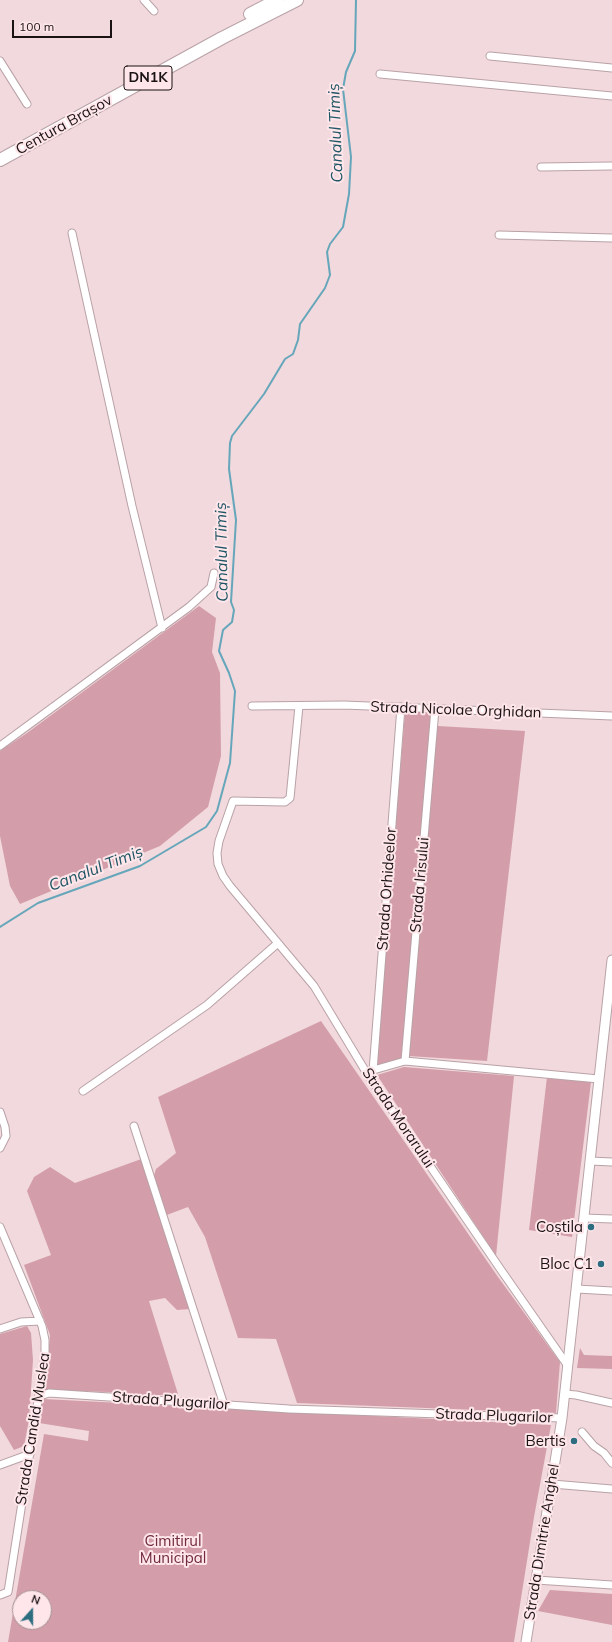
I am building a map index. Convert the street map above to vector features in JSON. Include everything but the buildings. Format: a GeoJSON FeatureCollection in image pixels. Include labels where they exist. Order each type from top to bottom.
{"type":"FeatureCollection","features":[{"type":"Feature","properties":{"kind":"highway","name":"Centura Brașov"},"geometry":{"type":"LineString","coordinates":[[0,151],[277,0]]}},
{"type":"Feature","properties":{"kind":"highway","name":"Centura Brașov"},"geometry":{"type":"LineString","coordinates":[[0,160],[222,38],[297,0]]}},
{"type":"Feature","properties":{"kind":"street"},"geometry":{"type":"LineString","coordinates":[[144,0],[154,11]]}},
{"type":"Feature","properties":{"kind":"street"},"geometry":{"type":"LineString","coordinates":[[490,56],[612,68]]}},
{"type":"Feature","properties":{"kind":"street"},"geometry":{"type":"LineString","coordinates":[[0,61],[27,104]]}},
{"type":"Feature","properties":{"kind":"street"},"geometry":{"type":"LineString","coordinates":[[380,74],[612,96]]}},
{"type":"Feature","properties":{"kind":"street"},"geometry":{"type":"LineString","coordinates":[[541,167],[612,166]]}},
{"type":"Feature","properties":{"kind":"street"},"geometry":{"type":"LineString","coordinates":[[72,233],[132,506],[162,628]]}},
{"type":"Feature","properties":{"kind":"street"},"geometry":{"type":"LineString","coordinates":[[499,235],[612,238]]}},
{"type":"Feature","properties":{"kind":"street"},"geometry":{"type":"LineString","coordinates":[[0,746],[129,649],[162,628],[211,587],[214,573]]}},
{"type":"Feature","properties":{"kind":"street","name":"Strada Nicolae Orghidan"},"geometry":{"type":"LineString","coordinates":[[252,706],[344,705],[612,716]]}},
{"type":"Feature","properties":{"kind":"street","name":"Strada Morarului"},"geometry":{"type":"LineString","coordinates":[[299,706],[290,798],[285,802],[233,802],[219,842],[217,853],[218,864],[223,876],[230,886],[314,986],[501,1270],[568,1366]]}},
{"type":"Feature","properties":{"kind":"street","name":"Strada Orhideelor"},"geometry":{"type":"LineString","coordinates":[[370,1071],[401,707]]}},
{"type":"Feature","properties":{"kind":"street","name":"Strada Irisului"},"geometry":{"type":"LineString","coordinates":[[405,1061],[435,709]]}},
{"type":"Feature","properties":{"kind":"street"},"geometry":{"type":"LineString","coordinates":[[83,1091],[206,1005],[278,943]]}},
{"type":"Feature","properties":{"kind":"street","name":"Strada Plugarilor"},"geometry":{"type":"LineString","coordinates":[[40,1396],[49,1393],[289,1409],[562,1418],[612,960]]}},
{"type":"Feature","properties":{"kind":"street"},"geometry":{"type":"LineString","coordinates":[[370,1071],[405,1061],[599,1079]]}},
{"type":"Feature","properties":{"kind":"street"},"geometry":{"type":"LineString","coordinates":[[0,1112],[5,1127],[6,1136],[0,1148]]}},
{"type":"Feature","properties":{"kind":"street"},"geometry":{"type":"LineString","coordinates":[[134,1126],[224,1405]]}},
{"type":"Feature","properties":{"kind":"street"},"geometry":{"type":"LineString","coordinates":[[590,1161],[612,1162]]}},
{"type":"Feature","properties":{"kind":"street"},"geometry":{"type":"LineString","coordinates":[[584,1218],[612,1219]]}},
{"type":"Feature","properties":{"kind":"street","name":"Strada Candid Muslea"},"geometry":{"type":"LineString","coordinates":[[0,1227],[40,1320],[45,1340],[45,1356],[40,1396],[8,1592],[0,1595]]}},
{"type":"Feature","properties":{"kind":"street"},"geometry":{"type":"LineString","coordinates":[[577,1289],[612,1291]]}},
{"type":"Feature","properties":{"kind":"street"},"geometry":{"type":"LineString","coordinates":[[0,1329],[21,1322],[40,1320]]}},
{"type":"Feature","properties":{"kind":"street"},"geometry":{"type":"LineString","coordinates":[[565,1394],[612,1403]]}},
{"type":"Feature","properties":{"kind":"street","name":"Strada Dimitrie Anghel"},"geometry":{"type":"LineString","coordinates":[[528,1642],[536,1580],[562,1418]]}},
{"type":"Feature","properties":{"kind":"street"},"geometry":{"type":"LineString","coordinates":[[582,1432],[594,1446],[604,1453],[612,1463]]}},
{"type":"Feature","properties":{"kind":"street"},"geometry":{"type":"LineString","coordinates":[[0,1465],[30,1454]]}},
{"type":"Feature","properties":{"kind":"street"},"geometry":{"type":"LineString","coordinates":[[552,1484],[612,1489]]}},
{"type":"Feature","properties":{"kind":"street"},"geometry":{"type":"LineString","coordinates":[[536,1580],[612,1585]]}},
{"type":"Feature","properties":{"kind":"green space"},"geometry":{"type":"Polygon","coordinates":[[[199,606],[216,618],[212,652],[220,673],[221,756],[208,807],[160,846],[20,904],[10,886],[0,836],[0,751],[27,733],[199,606]]]}},
{"type":"Feature","properties":{"kind":"green space"},"geometry":{"type":"Polygon","coordinates":[[[405,712],[432,712],[438,726],[525,731],[487,1061],[408,1056],[376,1067],[405,712]]]}},
{"type":"Feature","properties":{"kind":"green space"},"geometry":{"type":"Polygon","coordinates":[[[321,1021],[498,1277],[560,1362],[556,1413],[297,1403],[276,1339],[238,1338],[205,1237],[188,1207],[164,1216],[190,1309],[177,1310],[165,1298],[149,1301],[178,1394],[143,1396],[108,1392],[45,1390],[50,1335],[24,1265],[51,1255],[27,1191],[34,1177],[50,1167],[75,1183],[144,1158],[153,1179],[156,1169],[176,1153],[158,1097],[321,1021]]]}},
{"type":"Feature","properties":{"kind":"green space"},"geometry":{"type":"Polygon","coordinates":[[[404,1067],[514,1076],[496,1256],[377,1075],[404,1067]]]}},
{"type":"Feature","properties":{"kind":"green space"},"geometry":{"type":"Polygon","coordinates":[[[547,1077],[591,1082],[572,1237],[529,1230],[547,1077]]]}},
{"type":"Feature","properties":{"kind":"green space"},"geometry":{"type":"Polygon","coordinates":[[[27,1326],[31,1333],[33,1360],[29,1420],[24,1446],[14,1450],[0,1426],[0,1334],[27,1326]]]}},
{"type":"Feature","properties":{"kind":"green space"},"geometry":{"type":"Polygon","coordinates":[[[580,1348],[584,1355],[612,1356],[612,1369],[577,1368],[580,1348]]]}},
{"type":"Feature","properties":{"kind":"green space","name":"Cimitirul Municipal"},"geometry":{"type":"Polygon","coordinates":[[[43,1399],[551,1425],[534,1517],[514,1642],[8,1642],[12,1619],[12,1630],[52,1630],[52,1590],[17,1590],[44,1434],[88,1441],[89,1431],[39,1423],[43,1399]]]}},
{"type":"Feature","properties":{"kind":"green space"},"geometry":{"type":"Polygon","coordinates":[[[550,1590],[612,1594],[612,1625],[538,1611],[550,1590]]]}},
{"type":"Feature","properties":{"kind":"waterway","name":"Canalul Timiș"},"geometry":{"type":"LineString","coordinates":[[0,927],[38,903],[140,866],[206,827],[217,811],[230,763],[235,691],[219,651],[223,630],[232,622],[234,610],[231,602],[236,520],[229,469],[230,443],[232,436],[264,394],[285,359],[293,354],[298,340],[300,324],[325,288],[330,275],[327,252],[330,244],[343,227],[349,194],[351,157],[343,89],[346,72],[355,51],[356,0]]}},
{"type":"Feature","properties":{"kind":"place","name":"Coștila"},"geometry":{"type":"Point","coordinates":[591,1227]}},
{"type":"Feature","properties":{"kind":"place","name":"Bloc C1"},"geometry":{"type":"Point","coordinates":[601,1264]}},
{"type":"Feature","properties":{"kind":"place","name":"Bertis"},"geometry":{"type":"Point","coordinates":[574,1441]}}]}
